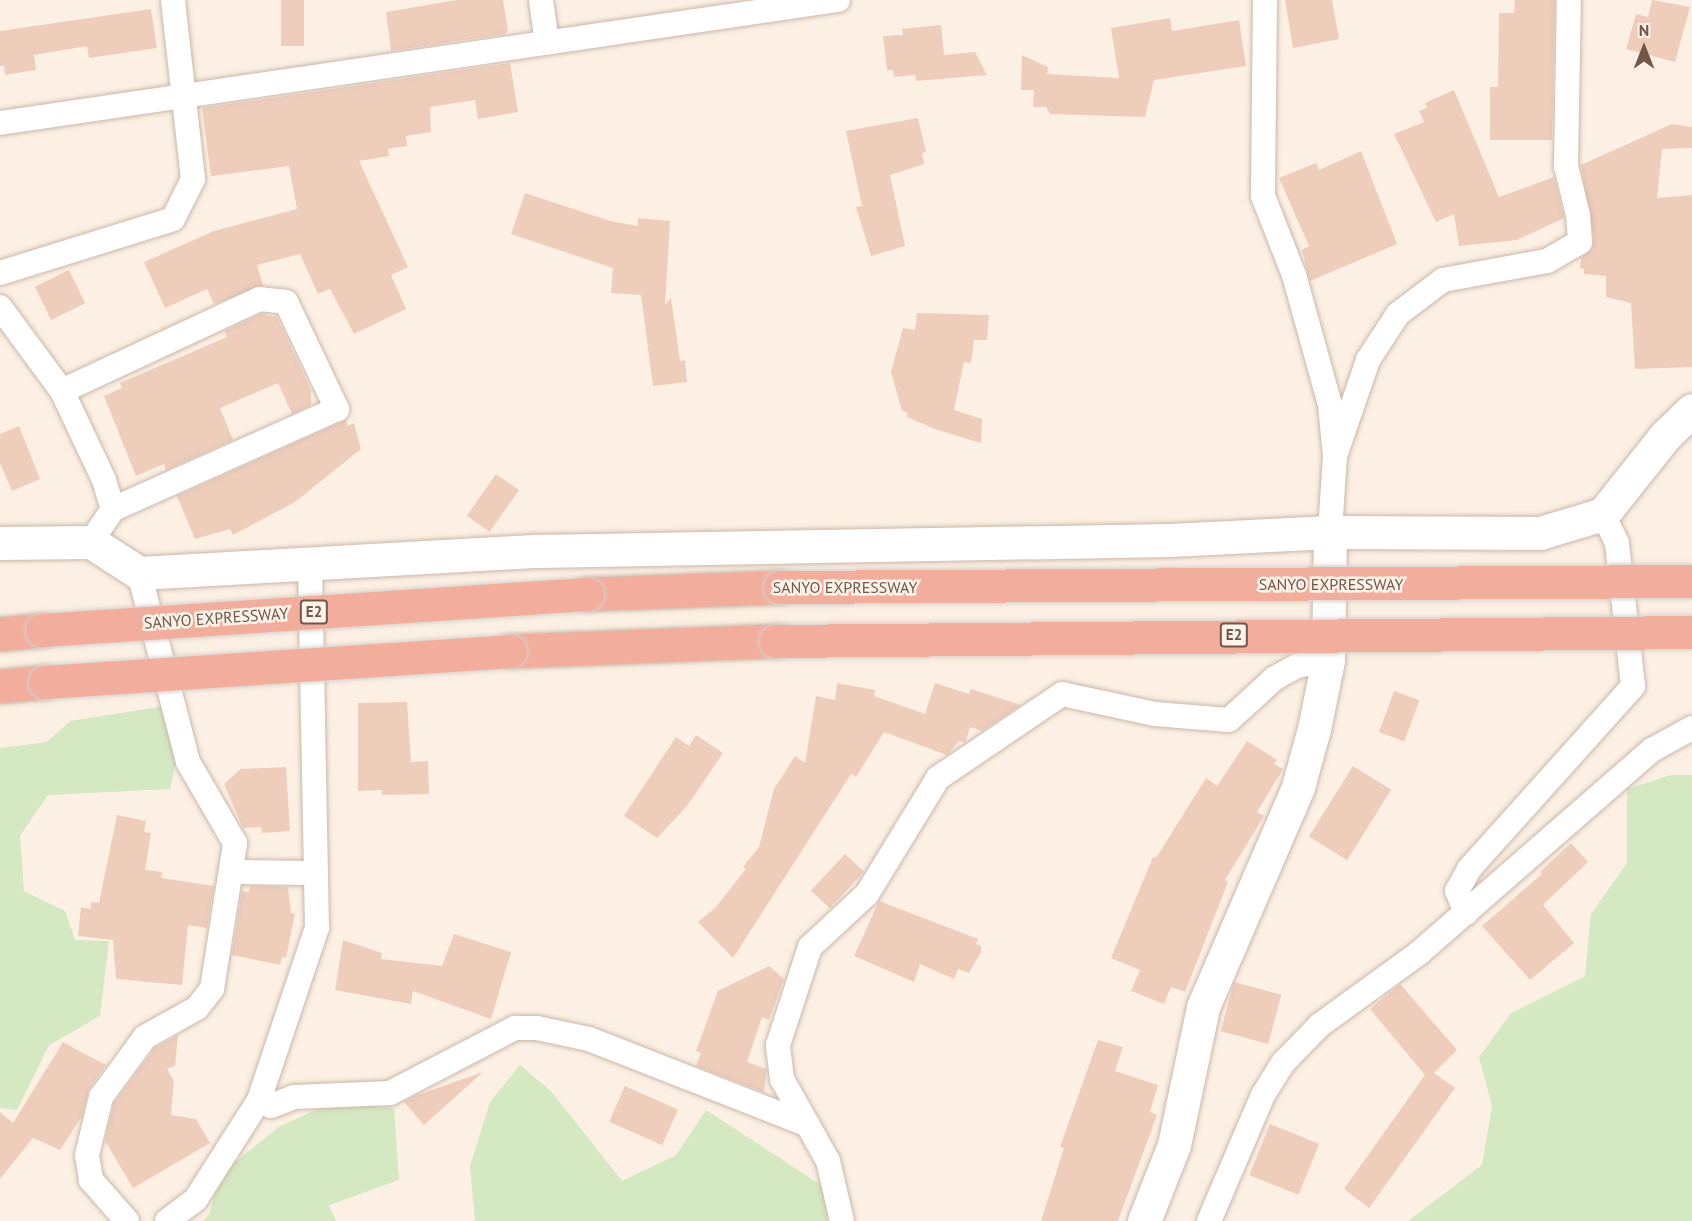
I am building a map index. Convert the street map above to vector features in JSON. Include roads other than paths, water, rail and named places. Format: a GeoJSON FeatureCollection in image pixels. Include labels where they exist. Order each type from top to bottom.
{"type":"FeatureCollection","features":[{"type":"Feature","properties":{"kind":"highway","name":"SANYO EXPRESSWAY"},"geometry":{"type":"LineString","coordinates":[[0,634],[586,594],[780,587],[1692,581]]}},
{"type":"Feature","properties":{"kind":"highway","name":"E2"},"geometry":{"type":"LineString","coordinates":[[0,686],[510,651],[776,641],[1692,632]]}},
{"type":"Feature","properties":{"kind":"street"},"geometry":{"type":"LineString","coordinates":[[0,273],[173,219],[193,179],[186,93],[173,0]]}},
{"type":"Feature","properties":{"kind":"street"},"geometry":{"type":"LineString","coordinates":[[541,0],[547,43]]}},
{"type":"Feature","properties":{"kind":"street"},"geometry":{"type":"LineString","coordinates":[[0,123],[186,93],[838,0]]}},
{"type":"Feature","properties":{"kind":"street"},"geometry":{"type":"LineString","coordinates":[[1144,1221],[1174,1145],[1203,1007],[1298,787],[1328,660],[1330,532],[1335,456],[1330,405],[1294,275],[1263,196],[1265,0]]}},
{"type":"Feature","properties":{"kind":"street"},"geometry":{"type":"LineString","coordinates":[[1335,456],[1368,360],[1398,314],[1443,280],[1547,261],[1580,242],[1578,215],[1566,166],[1569,0]]}},
{"type":"Feature","properties":{"kind":"street"},"geometry":{"type":"LineString","coordinates":[[62,391],[259,299],[286,302],[337,409],[113,509],[91,542]]}},
{"type":"Feature","properties":{"kind":"street"},"geometry":{"type":"LineString","coordinates":[[0,307],[62,391],[104,480],[113,509]]}},
{"type":"Feature","properties":{"kind":"street"},"geometry":{"type":"LineString","coordinates":[[0,543],[91,542],[139,573],[537,550],[1158,540],[1330,532],[1540,533],[1603,514],[1665,436],[1692,410]]}},
{"type":"Feature","properties":{"kind":"street"},"geometry":{"type":"LineString","coordinates":[[1466,913],[1457,891],[1468,869],[1634,686],[1617,543],[1603,514]]}},
{"type":"Feature","properties":{"kind":"street"},"geometry":{"type":"LineString","coordinates":[[167,1221],[196,1199],[259,1100],[317,928],[310,563]]}},
{"type":"Feature","properties":{"kind":"street"},"geometry":{"type":"LineString","coordinates":[[127,1221],[91,1180],[87,1155],[101,1097],[145,1037],[197,1008],[212,989],[235,843],[188,762],[139,573]]}},
{"type":"Feature","properties":{"kind":"street"},"geometry":{"type":"LineString","coordinates":[[842,1221],[828,1161],[782,1078],[778,1045],[810,947],[867,894],[938,778],[1062,694],[1155,714],[1229,720],[1275,678],[1297,666],[1328,660]]}},
{"type":"Feature","properties":{"kind":"street"},"geometry":{"type":"LineString","coordinates":[[1209,1221],[1263,1095],[1284,1062],[1320,1024],[1419,953],[1652,750],[1692,728]]}},
{"type":"Feature","properties":{"kind":"street"},"geometry":{"type":"LineString","coordinates":[[231,872],[316,873]]}},
{"type":"Feature","properties":{"kind":"street"},"geometry":{"type":"LineString","coordinates":[[259,1100],[271,1106],[294,1097],[390,1093],[514,1028],[537,1028],[589,1039],[808,1125]]}}]}
